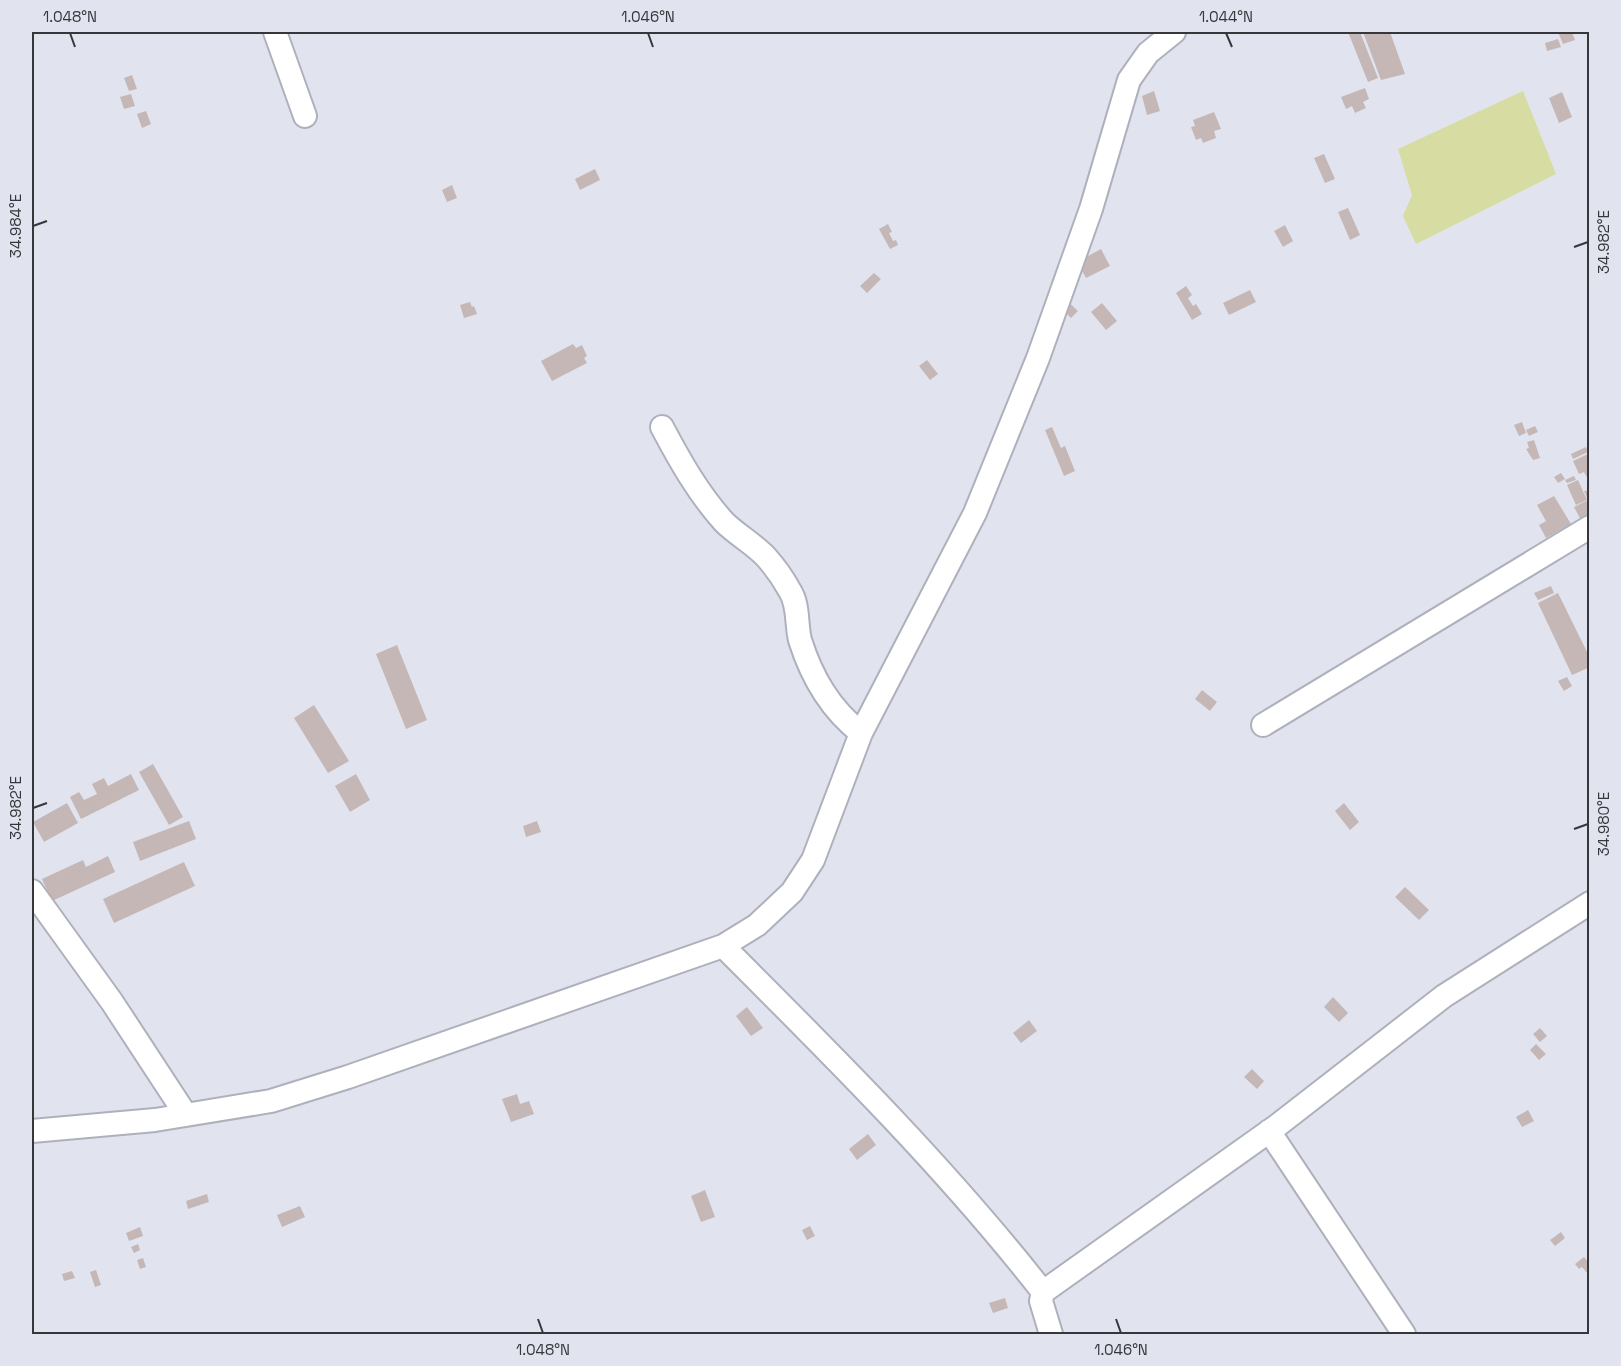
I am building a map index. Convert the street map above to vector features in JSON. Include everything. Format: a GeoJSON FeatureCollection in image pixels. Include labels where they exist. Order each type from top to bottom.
{"type":"FeatureCollection","features":[{"type":"Feature","properties":{"kind":"street"},"geometry":{"type":"LineString","coordinates":[[275,32],[305,116]]}},
{"type":"Feature","properties":{"kind":"street"},"geometry":{"type":"LineString","coordinates":[[32,1131],[155,1120],[271,1101],[304,1091],[723,946],[757,925],[792,892],[813,860],[861,733],[975,513],[1038,358],[1088,220],[1129,80],[1148,53],[1174,32]]}},
{"type":"Feature","properties":{"kind":"street"},"geometry":{"type":"LineString","coordinates":[[662,427],[685,470],[705,500],[726,524],[766,558],[791,593],[796,609],[800,639],[826,699],[844,720],[861,733]]}},
{"type":"Feature","properties":{"kind":"street"},"geometry":{"type":"LineString","coordinates":[[1263,725],[1590,527]]}},
{"type":"Feature","properties":{"kind":"street"},"geometry":{"type":"LineString","coordinates":[[32,891],[112,1002],[186,1115]]}},
{"type":"Feature","properties":{"kind":"street"},"geometry":{"type":"LineString","coordinates":[[1051,1335],[1041,1301],[1043,1292],[1269,1131],[1444,996],[1590,903]]}},
{"type":"Feature","properties":{"kind":"street"},"geometry":{"type":"LineString","coordinates":[[723,946],[872,1096],[960,1193],[1043,1292]]}},
{"type":"Feature","properties":{"kind":"street"},"geometry":{"type":"LineString","coordinates":[[1269,1131],[1404,1335]]}},
{"type":"Feature","properties":{"kind":"green space"},"geometry":{"type":"Polygon","coordinates":[[[1523,91],[1556,174],[1416,244],[1403,216],[1412,195],[1398,149],[1523,91]]]}},
{"type":"Feature","properties":{"kind":"building"},"geometry":{"type":"Polygon","coordinates":[[[1348,32],[1360,32],[1378,78],[1368,82],[1348,32]]]}},
{"type":"Feature","properties":{"kind":"building"},"geometry":{"type":"Polygon","coordinates":[[[1363,32],[1390,32],[1405,74],[1381,80],[1363,32]]]}},
{"type":"Feature","properties":{"kind":"building"},"geometry":{"type":"Polygon","coordinates":[[[1558,32],[1572,32],[1575,40],[1563,44],[1558,32]]]}},
{"type":"Feature","properties":{"kind":"building"},"geometry":{"type":"Polygon","coordinates":[[[1558,39],[1561,47],[1547,51],[1545,43],[1558,39]]]}},
{"type":"Feature","properties":{"kind":"building"},"geometry":{"type":"Polygon","coordinates":[[[132,75],[137,89],[129,91],[124,78],[132,75]]]}},
{"type":"Feature","properties":{"kind":"building"},"geometry":{"type":"Polygon","coordinates":[[[1365,88],[1369,99],[1363,102],[1366,108],[1355,113],[1352,106],[1346,109],[1341,97],[1365,88]]]}},
{"type":"Feature","properties":{"kind":"building"},"geometry":{"type":"Polygon","coordinates":[[[1154,91],[1160,111],[1147,115],[1142,96],[1154,91]]]}},
{"type":"Feature","properties":{"kind":"building"},"geometry":{"type":"Polygon","coordinates":[[[1562,92],[1572,117],[1559,123],[1549,98],[1562,92]]]}},
{"type":"Feature","properties":{"kind":"building"},"geometry":{"type":"Polygon","coordinates":[[[131,94],[135,106],[124,109],[120,97],[131,94]]]}},
{"type":"Feature","properties":{"kind":"building"},"geometry":{"type":"Polygon","coordinates":[[[146,111],[151,124],[142,128],[137,114],[146,111]]]}},
{"type":"Feature","properties":{"kind":"building"},"geometry":{"type":"Polygon","coordinates":[[[1214,112],[1221,129],[1214,131],[1216,138],[1203,143],[1201,138],[1196,140],[1191,127],[1195,126],[1193,120],[1214,112]]]}},
{"type":"Feature","properties":{"kind":"building"},"geometry":{"type":"Polygon","coordinates":[[[1324,154],[1335,179],[1325,183],[1314,158],[1324,154]]]}},
{"type":"Feature","properties":{"kind":"building"},"geometry":{"type":"Polygon","coordinates":[[[595,169],[600,180],[580,190],[575,179],[595,169]]]}},
{"type":"Feature","properties":{"kind":"building"},"geometry":{"type":"Polygon","coordinates":[[[452,185],[457,198],[447,202],[442,190],[452,185]]]}},
{"type":"Feature","properties":{"kind":"building"},"geometry":{"type":"Polygon","coordinates":[[[1348,208],[1360,235],[1350,240],[1338,212],[1348,208]]]}},
{"type":"Feature","properties":{"kind":"building"},"geometry":{"type":"Polygon","coordinates":[[[888,224],[892,232],[889,233],[898,245],[890,249],[879,229],[888,224]]]}},
{"type":"Feature","properties":{"kind":"building"},"geometry":{"type":"Polygon","coordinates":[[[1285,225],[1293,241],[1283,247],[1274,231],[1285,225]]]}},
{"type":"Feature","properties":{"kind":"building"},"geometry":{"type":"Polygon","coordinates":[[[1101,249],[1110,266],[1086,278],[1077,262],[1101,249]]]}},
{"type":"Feature","properties":{"kind":"building"},"geometry":{"type":"Polygon","coordinates":[[[874,273],[881,279],[867,293],[860,286],[874,273]]]}},
{"type":"Feature","properties":{"kind":"building"},"geometry":{"type":"Polygon","coordinates":[[[1186,286],[1192,295],[1188,298],[1193,306],[1196,304],[1202,314],[1192,320],[1176,293],[1186,286]]]}},
{"type":"Feature","properties":{"kind":"building"},"geometry":{"type":"Polygon","coordinates":[[[1250,290],[1256,302],[1229,315],[1223,303],[1250,290]]]}},
{"type":"Feature","properties":{"kind":"building"},"geometry":{"type":"Polygon","coordinates":[[[1065,299],[1078,311],[1071,318],[1058,305],[1065,299]]]}},
{"type":"Feature","properties":{"kind":"building"},"geometry":{"type":"Polygon","coordinates":[[[470,302],[477,314],[464,318],[460,305],[470,302]]]}},
{"type":"Feature","properties":{"kind":"building"},"geometry":{"type":"Polygon","coordinates":[[[1102,303],[1117,321],[1106,330],[1091,312],[1102,303]]]}},
{"type":"Feature","properties":{"kind":"building"},"geometry":{"type":"Polygon","coordinates":[[[573,344],[576,348],[582,345],[587,356],[584,358],[587,363],[552,381],[541,361],[573,344]]]}},
{"type":"Feature","properties":{"kind":"building"},"geometry":{"type":"Polygon","coordinates":[[[927,360],[938,374],[930,380],[919,366],[927,360]]]}},
{"type":"Feature","properties":{"kind":"building"},"geometry":{"type":"Polygon","coordinates":[[[1522,422],[1526,433],[1519,436],[1514,425],[1522,422]]]}},
{"type":"Feature","properties":{"kind":"building"},"geometry":{"type":"Polygon","coordinates":[[[1535,426],[1538,432],[1529,436],[1526,430],[1535,426]]]}},
{"type":"Feature","properties":{"kind":"building"},"geometry":{"type":"Polygon","coordinates":[[[1052,427],[1061,448],[1065,446],[1075,471],[1064,476],[1045,430],[1052,427]]]}},
{"type":"Feature","properties":{"kind":"building"},"geometry":{"type":"Polygon","coordinates":[[[1534,440],[1540,458],[1533,460],[1526,449],[1529,448],[1527,442],[1534,440]]]}},
{"type":"Feature","properties":{"kind":"building"},"geometry":{"type":"Polygon","coordinates":[[[1586,447],[1588,452],[1573,459],[1571,454],[1586,447]]]}},
{"type":"Feature","properties":{"kind":"building"},"geometry":{"type":"Polygon","coordinates":[[[1590,453],[1590,478],[1588,479],[1584,472],[1579,474],[1573,461],[1590,453]]]}},
{"type":"Feature","properties":{"kind":"building"},"geometry":{"type":"Polygon","coordinates":[[[1561,473],[1565,479],[1558,483],[1554,477],[1561,473]]]}},
{"type":"Feature","properties":{"kind":"building"},"geometry":{"type":"Polygon","coordinates":[[[1574,476],[1576,480],[1567,483],[1565,480],[1574,476]]]}},
{"type":"Feature","properties":{"kind":"building"},"geometry":{"type":"Polygon","coordinates":[[[1578,480],[1587,500],[1576,505],[1567,485],[1578,480]]]}},
{"type":"Feature","properties":{"kind":"building"},"geometry":{"type":"Polygon","coordinates":[[[1590,490],[1590,521],[1583,524],[1574,507],[1586,501],[1589,503],[1584,491],[1590,490]]]}},
{"type":"Feature","properties":{"kind":"building"},"geometry":{"type":"Polygon","coordinates":[[[1554,496],[1571,524],[1546,538],[1539,525],[1546,521],[1537,505],[1554,496]]]}},
{"type":"Feature","properties":{"kind":"building"},"geometry":{"type":"Polygon","coordinates":[[[1551,586],[1554,593],[1538,600],[1534,593],[1551,586]]]}},
{"type":"Feature","properties":{"kind":"building"},"geometry":{"type":"Polygon","coordinates":[[[1558,593],[1590,658],[1590,667],[1572,675],[1538,603],[1558,593]]]}},
{"type":"Feature","properties":{"kind":"building"},"geometry":{"type":"Polygon","coordinates":[[[397,645],[427,720],[406,729],[376,654],[397,645]]]}},
{"type":"Feature","properties":{"kind":"building"},"geometry":{"type":"Polygon","coordinates":[[[1567,677],[1572,686],[1564,691],[1558,681],[1567,677]]]}},
{"type":"Feature","properties":{"kind":"building"},"geometry":{"type":"Polygon","coordinates":[[[1202,690],[1217,702],[1210,711],[1195,699],[1202,690]]]}},
{"type":"Feature","properties":{"kind":"building"},"geometry":{"type":"Polygon","coordinates":[[[314,705],[349,761],[328,773],[294,718],[314,705]]]}},
{"type":"Feature","properties":{"kind":"building"},"geometry":{"type":"Polygon","coordinates":[[[153,764],[183,817],[169,825],[139,772],[153,764]]]}},
{"type":"Feature","properties":{"kind":"building"},"geometry":{"type":"Polygon","coordinates":[[[131,774],[139,790],[81,819],[70,797],[79,792],[84,800],[97,794],[92,784],[104,778],[108,786],[131,774]]]}},
{"type":"Feature","properties":{"kind":"building"},"geometry":{"type":"Polygon","coordinates":[[[356,774],[370,800],[350,812],[335,786],[356,774]]]}},
{"type":"Feature","properties":{"kind":"building"},"geometry":{"type":"Polygon","coordinates":[[[67,803],[78,823],[44,842],[33,822],[67,803]]]}},
{"type":"Feature","properties":{"kind":"building"},"geometry":{"type":"Polygon","coordinates":[[[1344,803],[1359,822],[1350,830],[1335,811],[1344,803]]]}},
{"type":"Feature","properties":{"kind":"building"},"geometry":{"type":"Polygon","coordinates":[[[189,821],[196,839],[140,861],[133,842],[189,821]]]}},
{"type":"Feature","properties":{"kind":"building"},"geometry":{"type":"Polygon","coordinates":[[[537,821],[541,832],[526,837],[523,826],[537,821]]]}},
{"type":"Feature","properties":{"kind":"building"},"geometry":{"type":"Polygon","coordinates":[[[108,856],[115,872],[52,901],[42,879],[83,860],[86,867],[108,856]]]}},
{"type":"Feature","properties":{"kind":"building"},"geometry":{"type":"Polygon","coordinates":[[[184,862],[195,886],[114,923],[103,899],[184,862]]]}},
{"type":"Feature","properties":{"kind":"building"},"geometry":{"type":"Polygon","coordinates":[[[1405,887],[1429,910],[1419,920],[1395,897],[1405,887]]]}},
{"type":"Feature","properties":{"kind":"building"},"geometry":{"type":"Polygon","coordinates":[[[1333,997],[1348,1013],[1339,1022],[1324,1007],[1333,997]]]}},
{"type":"Feature","properties":{"kind":"building"},"geometry":{"type":"Polygon","coordinates":[[[747,1007],[763,1028],[751,1036],[736,1016],[747,1007]]]}},
{"type":"Feature","properties":{"kind":"building"},"geometry":{"type":"Polygon","coordinates":[[[1029,1020],[1037,1031],[1021,1043],[1013,1033],[1029,1020]]]}},
{"type":"Feature","properties":{"kind":"building"},"geometry":{"type":"Polygon","coordinates":[[[1540,1028],[1547,1036],[1540,1042],[1533,1034],[1540,1028]]]}},
{"type":"Feature","properties":{"kind":"building"},"geometry":{"type":"Polygon","coordinates":[[[1536,1044],[1546,1054],[1539,1060],[1530,1050],[1536,1044]]]}},
{"type":"Feature","properties":{"kind":"building"},"geometry":{"type":"Polygon","coordinates":[[[1252,1069],[1264,1081],[1257,1089],[1244,1077],[1252,1069]]]}},
{"type":"Feature","properties":{"kind":"building"},"geometry":{"type":"Polygon","coordinates":[[[517,1094],[520,1104],[529,1101],[534,1114],[511,1122],[502,1099],[517,1094]]]}},
{"type":"Feature","properties":{"kind":"building"},"geometry":{"type":"Polygon","coordinates":[[[1528,1110],[1534,1121],[1522,1127],[1516,1117],[1528,1110]]]}},
{"type":"Feature","properties":{"kind":"building"},"geometry":{"type":"Polygon","coordinates":[[[868,1134],[876,1145],[857,1160],[849,1149],[868,1134]]]}},
{"type":"Feature","properties":{"kind":"building"},"geometry":{"type":"Polygon","coordinates":[[[705,1190],[715,1217],[701,1222],[691,1196],[705,1190]]]}},
{"type":"Feature","properties":{"kind":"building"},"geometry":{"type":"Polygon","coordinates":[[[207,1194],[209,1202],[188,1209],[186,1201],[207,1194]]]}},
{"type":"Feature","properties":{"kind":"building"},"geometry":{"type":"Polygon","coordinates":[[[300,1206],[305,1217],[282,1227],[277,1215],[300,1206]]]}},
{"type":"Feature","properties":{"kind":"building"},"geometry":{"type":"Polygon","coordinates":[[[810,1226],[815,1236],[807,1240],[802,1230],[810,1226]]]}},
{"type":"Feature","properties":{"kind":"building"},"geometry":{"type":"Polygon","coordinates":[[[140,1227],[143,1236],[129,1241],[126,1233],[140,1227]]]}},
{"type":"Feature","properties":{"kind":"building"},"geometry":{"type":"Polygon","coordinates":[[[1561,1232],[1565,1238],[1555,1246],[1550,1240],[1561,1232]]]}},
{"type":"Feature","properties":{"kind":"building"},"geometry":{"type":"Polygon","coordinates":[[[138,1244],[140,1250],[134,1253],[131,1247],[138,1244]]]}},
{"type":"Feature","properties":{"kind":"building"},"geometry":{"type":"Polygon","coordinates":[[[1584,1257],[1590,1264],[1588,1274],[1582,1267],[1579,1269],[1575,1264],[1584,1257]]]}},
{"type":"Feature","properties":{"kind":"building"},"geometry":{"type":"Polygon","coordinates":[[[143,1258],[146,1267],[140,1269],[137,1260],[143,1258]]]}},
{"type":"Feature","properties":{"kind":"building"},"geometry":{"type":"Polygon","coordinates":[[[96,1270],[101,1285],[95,1287],[90,1272],[96,1270]]]}},
{"type":"Feature","properties":{"kind":"building"},"geometry":{"type":"Polygon","coordinates":[[[72,1271],[75,1278],[64,1281],[62,1274],[72,1271]]]}},
{"type":"Feature","properties":{"kind":"building"},"geometry":{"type":"Polygon","coordinates":[[[1005,1298],[1008,1308],[993,1313],[989,1303],[1005,1298]]]}}]}
